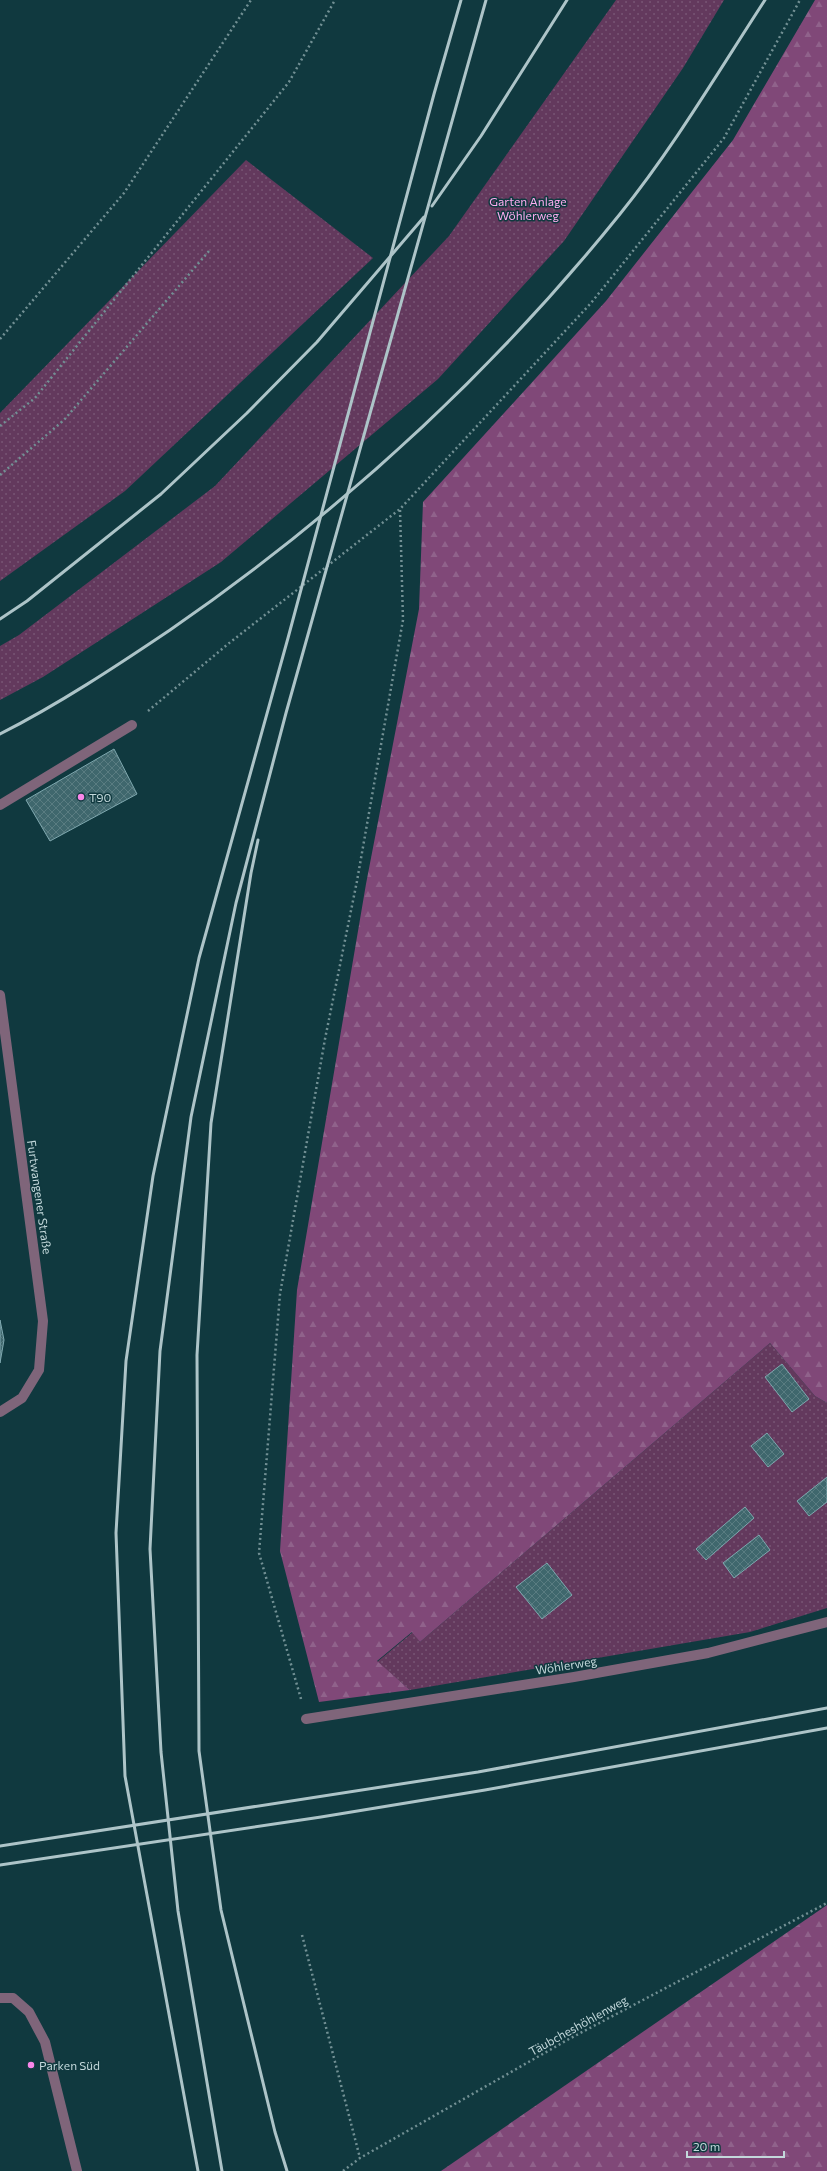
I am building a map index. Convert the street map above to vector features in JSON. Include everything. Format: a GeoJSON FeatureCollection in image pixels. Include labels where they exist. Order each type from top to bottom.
{"type":"FeatureCollection","features":[{"type":"Feature","properties":{"kind":"street"},"geometry":{"type":"LineString","coordinates":[[0,805],[132,725]]}},
{"type":"Feature","properties":{"kind":"street","name":"Furtwangener Straße"},"geometry":{"type":"LineString","coordinates":[[0,995],[43,1321],[39,1370],[22,1398],[0,1412]]}},
{"type":"Feature","properties":{"kind":"street","name":"Wöhlerweg"},"geometry":{"type":"LineString","coordinates":[[306,1719],[574,1677],[708,1653],[827,1622]]}},
{"type":"Feature","properties":{"kind":"street"},"geometry":{"type":"LineString","coordinates":[[0,1998],[13,1998],[29,2012],[45,2042],[77,2171]]}},
{"type":"Feature","properties":{"kind":"path"},"geometry":{"type":"LineString","coordinates":[[0,339],[124,193],[251,0]]}},
{"type":"Feature","properties":{"kind":"path"},"geometry":{"type":"LineString","coordinates":[[0,426],[35,398],[290,82],[335,0]]}},
{"type":"Feature","properties":{"kind":"path"},"geometry":{"type":"LineString","coordinates":[[132,725],[228,644],[400,509],[591,303],[724,138],[800,0]]}},
{"type":"Feature","properties":{"kind":"path"},"geometry":{"type":"LineString","coordinates":[[0,475],[64,420],[209,251]]}},
{"type":"Feature","properties":{"kind":"path"},"geometry":{"type":"LineString","coordinates":[[306,1719],[259,1553],[259,1546],[280,1294],[325,1039],[357,881],[403,620],[400,509]]}},
{"type":"Feature","properties":{"kind":"path","name":"Täubcheshöhlenweg"},"geometry":{"type":"LineString","coordinates":[[343,2171],[360,2158],[569,2039],[827,1903]]}},
{"type":"Feature","properties":{"kind":"path"},"geometry":{"type":"LineString","coordinates":[[302,1935],[360,2158]]}},
{"type":"Feature","properties":{"kind":"green space","name":"Garten Anlage Wöhlerweg"},"geometry":{"type":"Polygon","coordinates":[[[616,0],[724,0],[683,68],[564,241],[438,379],[221,562],[43,677],[0,700],[0,646],[19,635],[215,486],[449,236],[616,0]]]}},
{"type":"Feature","properties":{"kind":"green space"},"geometry":{"type":"Polygon","coordinates":[[[815,0],[827,0],[827,1403],[815,1396],[770,1343],[420,1642],[412,1632],[377,1661],[410,1690],[319,1702],[280,1551],[297,1290],[366,884],[419,609],[423,502],[606,301],[733,140],[815,0]]]}},
{"type":"Feature","properties":{"kind":"green space"},"geometry":{"type":"Polygon","coordinates":[[[246,160],[373,258],[125,491],[0,581],[0,413],[246,160]]]}},
{"type":"Feature","properties":{"kind":"green space"},"geometry":{"type":"Polygon","coordinates":[[[770,1343],[815,1396],[827,1403],[827,1608],[750,1632],[410,1690],[377,1662],[413,1632],[420,1642],[770,1343]]]}},
{"type":"Feature","properties":{"kind":"green space"},"geometry":{"type":"Polygon","coordinates":[[[827,1905],[827,2171],[441,2171],[827,1905]]]}},
{"type":"Feature","properties":{"kind":"building","name":"T90"},"geometry":{"type":"Polygon","coordinates":[[[114,749],[137,794],[50,841],[26,800],[114,749]]]}},
{"type":"Feature","properties":{"kind":"building"},"geometry":{"type":"Polygon","coordinates":[[[0,1320],[4,1340],[0,1363],[0,1320]]]}},
{"type":"Feature","properties":{"kind":"building"},"geometry":{"type":"Polygon","coordinates":[[[782,1364],[809,1399],[792,1412],[765,1377],[782,1364]]]}},
{"type":"Feature","properties":{"kind":"building"},"geometry":{"type":"Polygon","coordinates":[[[767,1433],[784,1454],[768,1467],[751,1446],[767,1433]]]}},
{"type":"Feature","properties":{"kind":"building"},"geometry":{"type":"Polygon","coordinates":[[[827,1477],[827,1502],[809,1516],[797,1501],[827,1477]]]}},
{"type":"Feature","properties":{"kind":"building"},"geometry":{"type":"Polygon","coordinates":[[[745,1507],[754,1518],[706,1560],[696,1549],[745,1507]]]}},
{"type":"Feature","properties":{"kind":"building"},"geometry":{"type":"Polygon","coordinates":[[[759,1535],[770,1550],[734,1578],[723,1563],[759,1535]]]}},
{"type":"Feature","properties":{"kind":"building"},"geometry":{"type":"Polygon","coordinates":[[[547,1563],[572,1595],[542,1619],[516,1587],[547,1563]]]}},
{"type":"Feature","properties":{"kind":"railway"},"geometry":{"type":"LineString","coordinates":[[198,2171],[125,1776],[116,1533],[126,1361],[153,1176],[199,958],[288,638],[434,94],[461,0]]}},
{"type":"Feature","properties":{"kind":"railway"},"geometry":{"type":"LineString","coordinates":[[222,2171],[178,1911],[161,1752],[150,1549],[160,1351],[191,1117],[236,903],[286,713],[486,0]]}},
{"type":"Feature","properties":{"kind":"railway"},"geometry":{"type":"LineString","coordinates":[[432,206],[481,136],[567,0]]}},
{"type":"Feature","properties":{"kind":"railway"},"geometry":{"type":"LineString","coordinates":[[0,734],[65,698],[170,630],[293,539],[352,490],[410,438],[519,330],[571,273],[620,214],[640,189],[677,136],[765,0]]}},
{"type":"Feature","properties":{"kind":"railway"},"geometry":{"type":"LineString","coordinates":[[0,619],[27,601],[161,494],[247,413],[317,342],[424,217]]}},
{"type":"Feature","properties":{"kind":"railway"},"geometry":{"type":"LineString","coordinates":[[258,840],[251,873],[211,1123],[197,1355],[199,1751],[221,1910],[275,2132],[287,2171]]}},
{"type":"Feature","properties":{"kind":"railway"},"geometry":{"type":"LineString","coordinates":[[0,1846],[478,1772],[827,1708]]}},
{"type":"Feature","properties":{"kind":"railway"},"geometry":{"type":"LineString","coordinates":[[0,1865],[321,1817],[485,1790],[827,1728]]}},
{"type":"Feature","properties":{"kind":"place","name":"T90"},"geometry":{"type":"Point","coordinates":[81,797]}},
{"type":"Feature","properties":{"kind":"place","name":"Parken Süd"},"geometry":{"type":"Point","coordinates":[31,2065]}}]}
